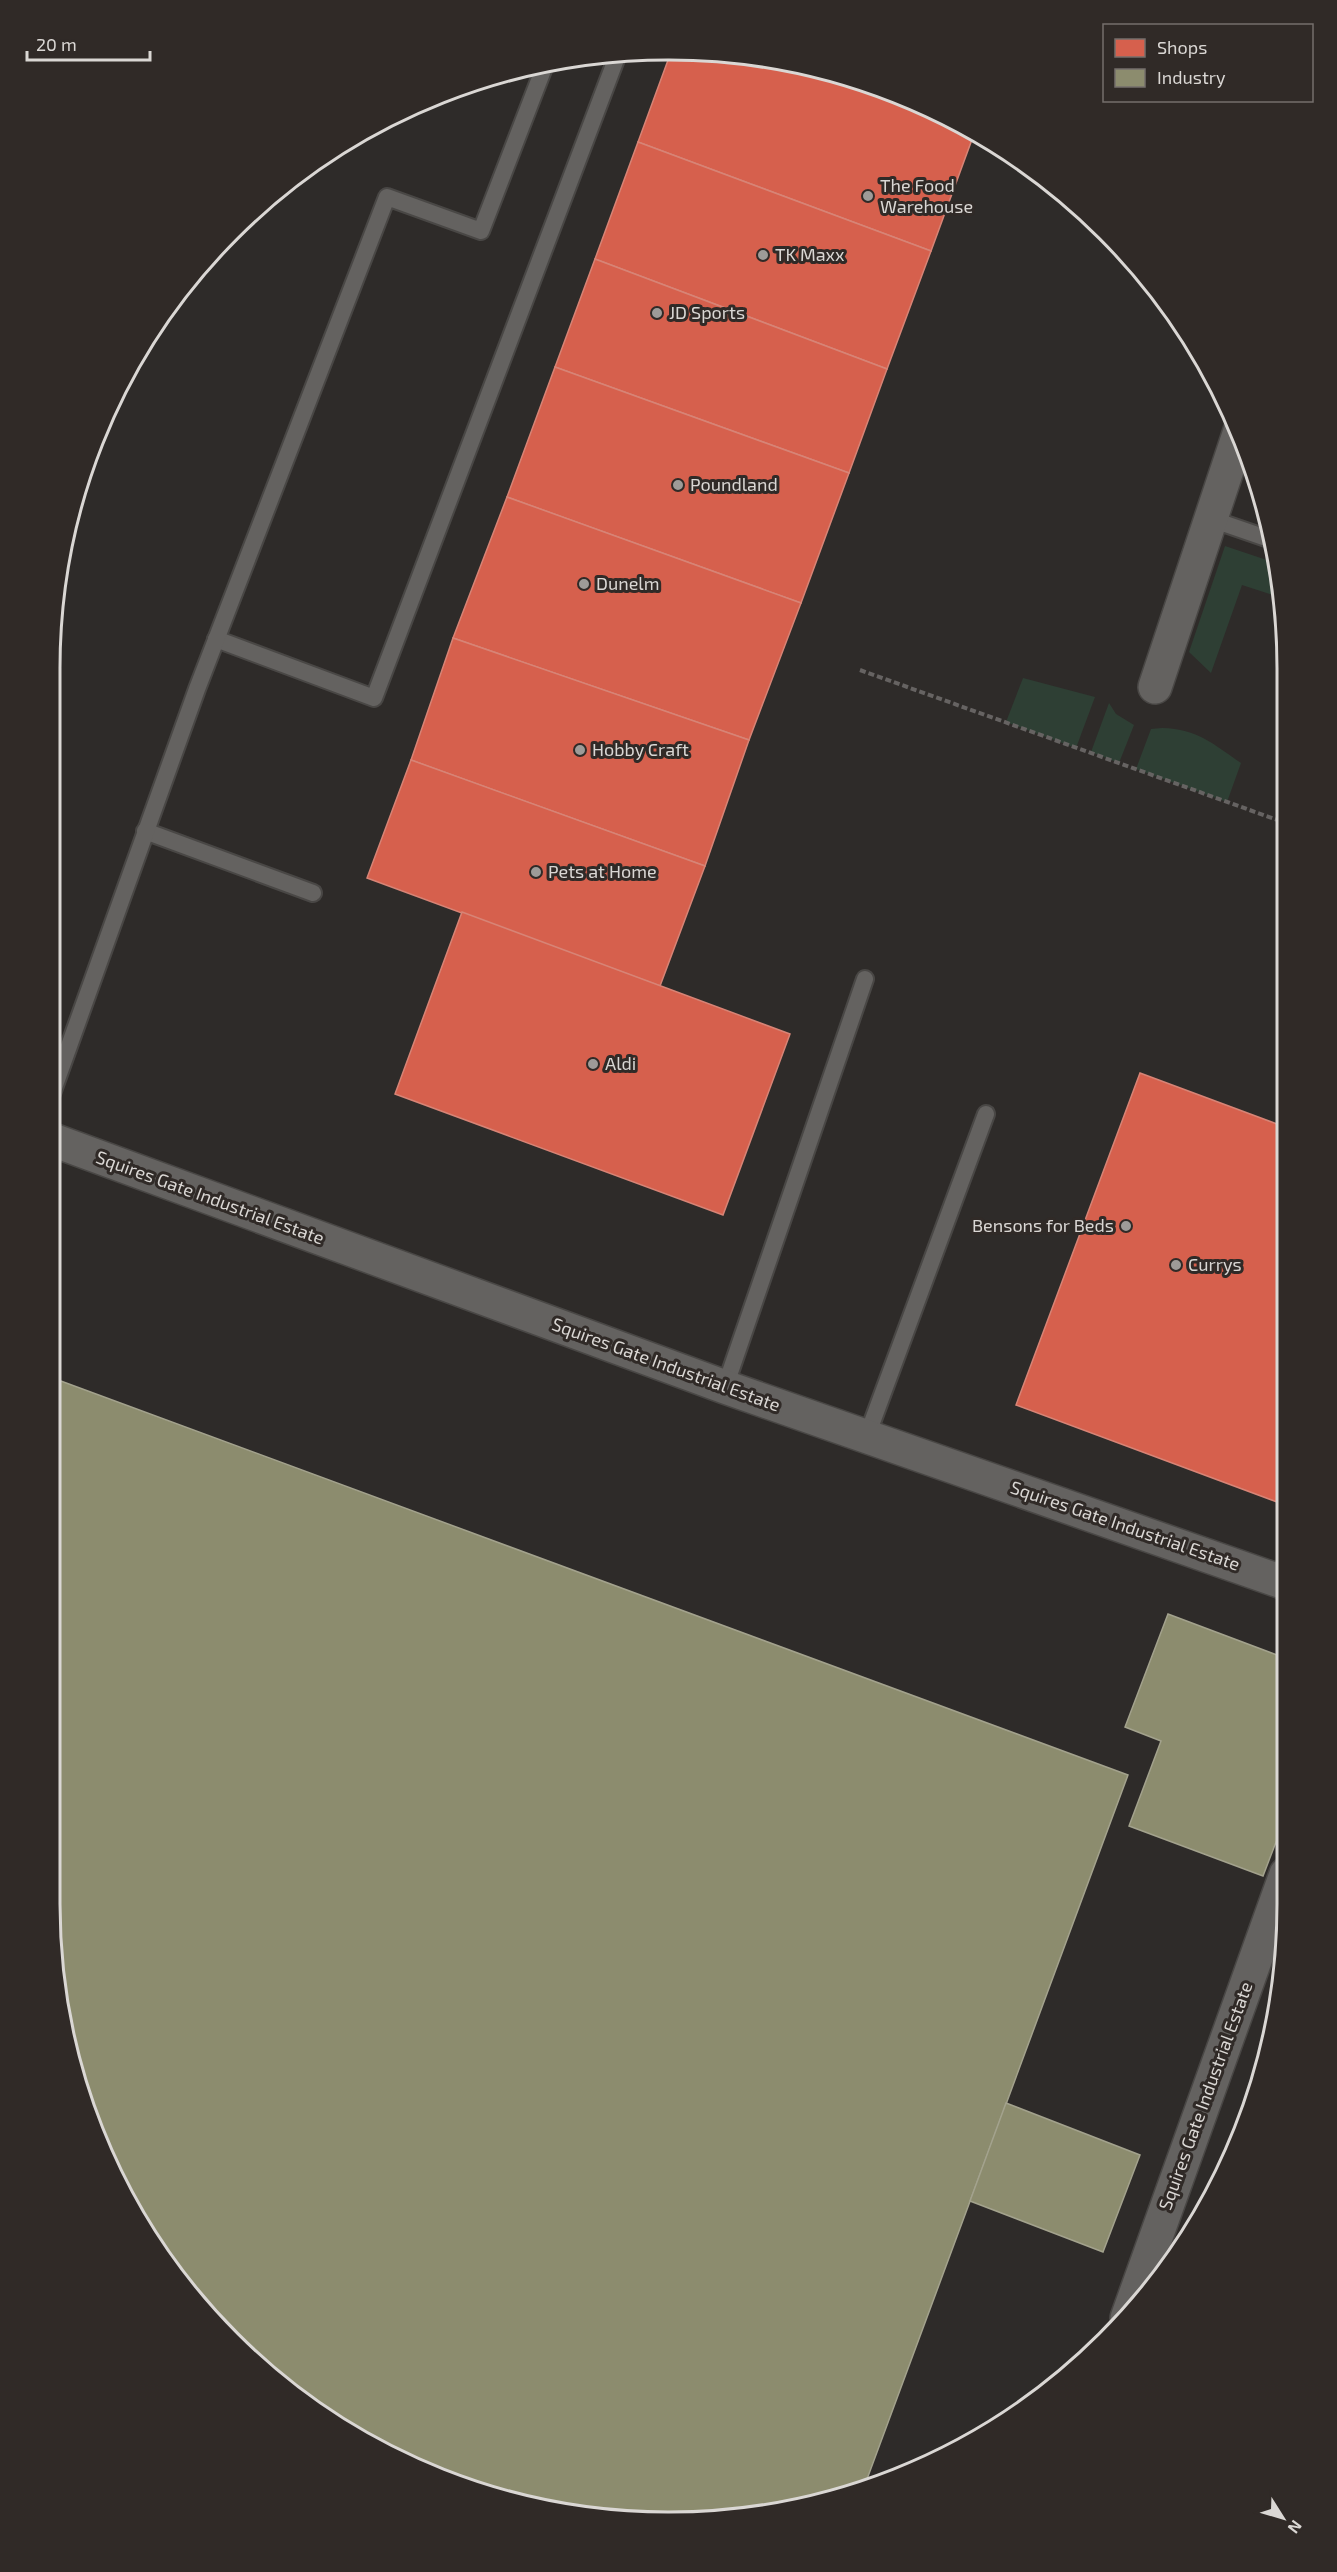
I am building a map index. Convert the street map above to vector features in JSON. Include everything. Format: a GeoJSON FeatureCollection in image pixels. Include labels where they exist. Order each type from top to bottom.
{"type":"FeatureCollection","features":[{"type":"Feature","properties":{"kind":"street"},"geometry":{"type":"LineString","coordinates":[[1155,687],[1235,446]]}},
{"type":"Feature","properties":{"kind":"street","name":"Squires Gate Industrial Estate"},"geometry":{"type":"LineString","coordinates":[[60,1143],[725,1387],[1277,1579]]}},
{"type":"Feature","properties":{"kind":"street","name":"Squires Gate Industrial Estate"},"geometry":{"type":"LineString","coordinates":[[1134,2294],[1277,1899]]}},
{"type":"Feature","properties":{"kind":"lane"},"geometry":{"type":"LineString","coordinates":[[216,639],[374,698],[615,62]]}},
{"type":"Feature","properties":{"kind":"lane"},"geometry":{"type":"LineString","coordinates":[[60,1071],[216,639],[387,197],[481,231],[542,74]]}},
{"type":"Feature","properties":{"kind":"lane"},"geometry":{"type":"LineString","coordinates":[[1211,519],[1262,537]]}},
{"type":"Feature","properties":{"kind":"lane"},"geometry":{"type":"LineString","coordinates":[[145,831],[313,893]]}},
{"type":"Feature","properties":{"kind":"lane"},"geometry":{"type":"LineString","coordinates":[[725,1387],[865,979]]}},
{"type":"Feature","properties":{"kind":"lane"},"geometry":{"type":"LineString","coordinates":[[867,1436],[986,1114]]}},
{"type":"Feature","properties":{"kind":"path"},"geometry":{"type":"LineString","coordinates":[[860,670],[1277,820]]}},
{"type":"Feature","properties":{"kind":"green space"},"geometry":{"type":"Polygon","coordinates":[[[1225,546],[1267,560],[1273,595],[1242,585],[1211,673],[1189,652],[1225,546]]]}},
{"type":"Feature","properties":{"kind":"green space"},"geometry":{"type":"Polygon","coordinates":[[[1023,678],[1095,697],[1076,748],[1006,722],[1023,678]]]}},
{"type":"Feature","properties":{"kind":"green space"},"geometry":{"type":"Polygon","coordinates":[[[1109,703],[1116,714],[1134,725],[1119,763],[1091,752],[1109,703]]]}},
{"type":"Feature","properties":{"kind":"green space"},"geometry":{"type":"Polygon","coordinates":[[[1151,729],[1186,731],[1213,744],[1241,763],[1227,802],[1136,769],[1151,729]]]}},
{"type":"Feature","properties":{"kind":"building: Shops","name":"The Food Warehouse"},"geometry":{"type":"Polygon","coordinates":[[[668,60],[748,65],[826,81],[901,106],[971,141],[931,251],[638,142],[668,60]]]}},
{"type":"Feature","properties":{"kind":"building: Shops","name":"TK Maxx"},"geometry":{"type":"Polygon","coordinates":[[[638,142],[931,251],[887,369],[595,259],[638,142]]]}},
{"type":"Feature","properties":{"kind":"building: Shops","name":"JD Sports"},"geometry":{"type":"Polygon","coordinates":[[[595,259],[887,369],[849,473],[555,367],[595,259]]]}},
{"type":"Feature","properties":{"kind":"building: Shops","name":"Poundland"},"geometry":{"type":"Polygon","coordinates":[[[555,367],[849,473],[801,603],[507,497],[555,367]]]}},
{"type":"Feature","properties":{"kind":"building: Shops","name":"Dunelm"},"geometry":{"type":"Polygon","coordinates":[[[507,497],[801,603],[749,740],[453,638],[507,497]]]}},
{"type":"Feature","properties":{"kind":"building: Shops","name":"Hobby Craft"},"geometry":{"type":"Polygon","coordinates":[[[453,638],[749,740],[705,866],[411,760],[453,638]]]}},
{"type":"Feature","properties":{"kind":"building: Shops","name":"Pets at Home"},"geometry":{"type":"Polygon","coordinates":[[[411,760],[705,866],[660,986],[367,878],[411,760]]]}},
{"type":"Feature","properties":{"kind":"building: Shops","name":"Aldi"},"geometry":{"type":"Polygon","coordinates":[[[462,912],[790,1034],[723,1215],[395,1094],[462,912]]]}},
{"type":"Feature","properties":{"kind":"building: Shops","name":"Currys"},"geometry":{"type":"Polygon","coordinates":[[[1140,1073],[1277,1124],[1277,1502],[1016,1405],[1140,1073]]]}},
{"type":"Feature","properties":{"kind":"building: Industry"},"geometry":{"type":"Polygon","coordinates":[[[60,1381],[1128,1775],[867,2479],[826,2491],[748,2507],[668,2512],[589,2507],[511,2491],[473,2480],[399,2449],[330,2409],[267,2361],[238,2334],[211,2305],[163,2242],[123,2173],[92,2099],[72,2022],[61,1943],[60,1381]]]}},
{"type":"Feature","properties":{"kind":"building: Industry"},"geometry":{"type":"Polygon","coordinates":[[[1168,1614],[1277,1655],[1277,1839],[1263,1876],[1129,1826],[1161,1741],[1125,1727],[1168,1614]]]}},
{"type":"Feature","properties":{"kind":"building: Industry"},"geometry":{"type":"Polygon","coordinates":[[[1006,2103],[1140,2155],[1103,2252],[970,2201],[1006,2103]]]}},
{"type":"Feature","properties":{"kind":"place","name":"The Food Warehouse"},"geometry":{"type":"Point","coordinates":[868,196]}},
{"type":"Feature","properties":{"kind":"place","name":"TK Maxx"},"geometry":{"type":"Point","coordinates":[763,255]}},
{"type":"Feature","properties":{"kind":"place","name":"JD Sports"},"geometry":{"type":"Point","coordinates":[657,313]}},
{"type":"Feature","properties":{"kind":"place","name":"Poundland"},"geometry":{"type":"Point","coordinates":[678,485]}},
{"type":"Feature","properties":{"kind":"place","name":"Dunelm"},"geometry":{"type":"Point","coordinates":[584,584]}},
{"type":"Feature","properties":{"kind":"place","name":"Hobby Craft"},"geometry":{"type":"Point","coordinates":[580,750]}},
{"type":"Feature","properties":{"kind":"place","name":"Pets at Home"},"geometry":{"type":"Point","coordinates":[536,872]}},
{"type":"Feature","properties":{"kind":"place","name":"Aldi"},"geometry":{"type":"Point","coordinates":[593,1064]}},
{"type":"Feature","properties":{"kind":"place","name":"Bensons for Beds"},"geometry":{"type":"Point","coordinates":[1126,1226]}},
{"type":"Feature","properties":{"kind":"place","name":"Currys"},"geometry":{"type":"Point","coordinates":[1176,1265]}}]}
